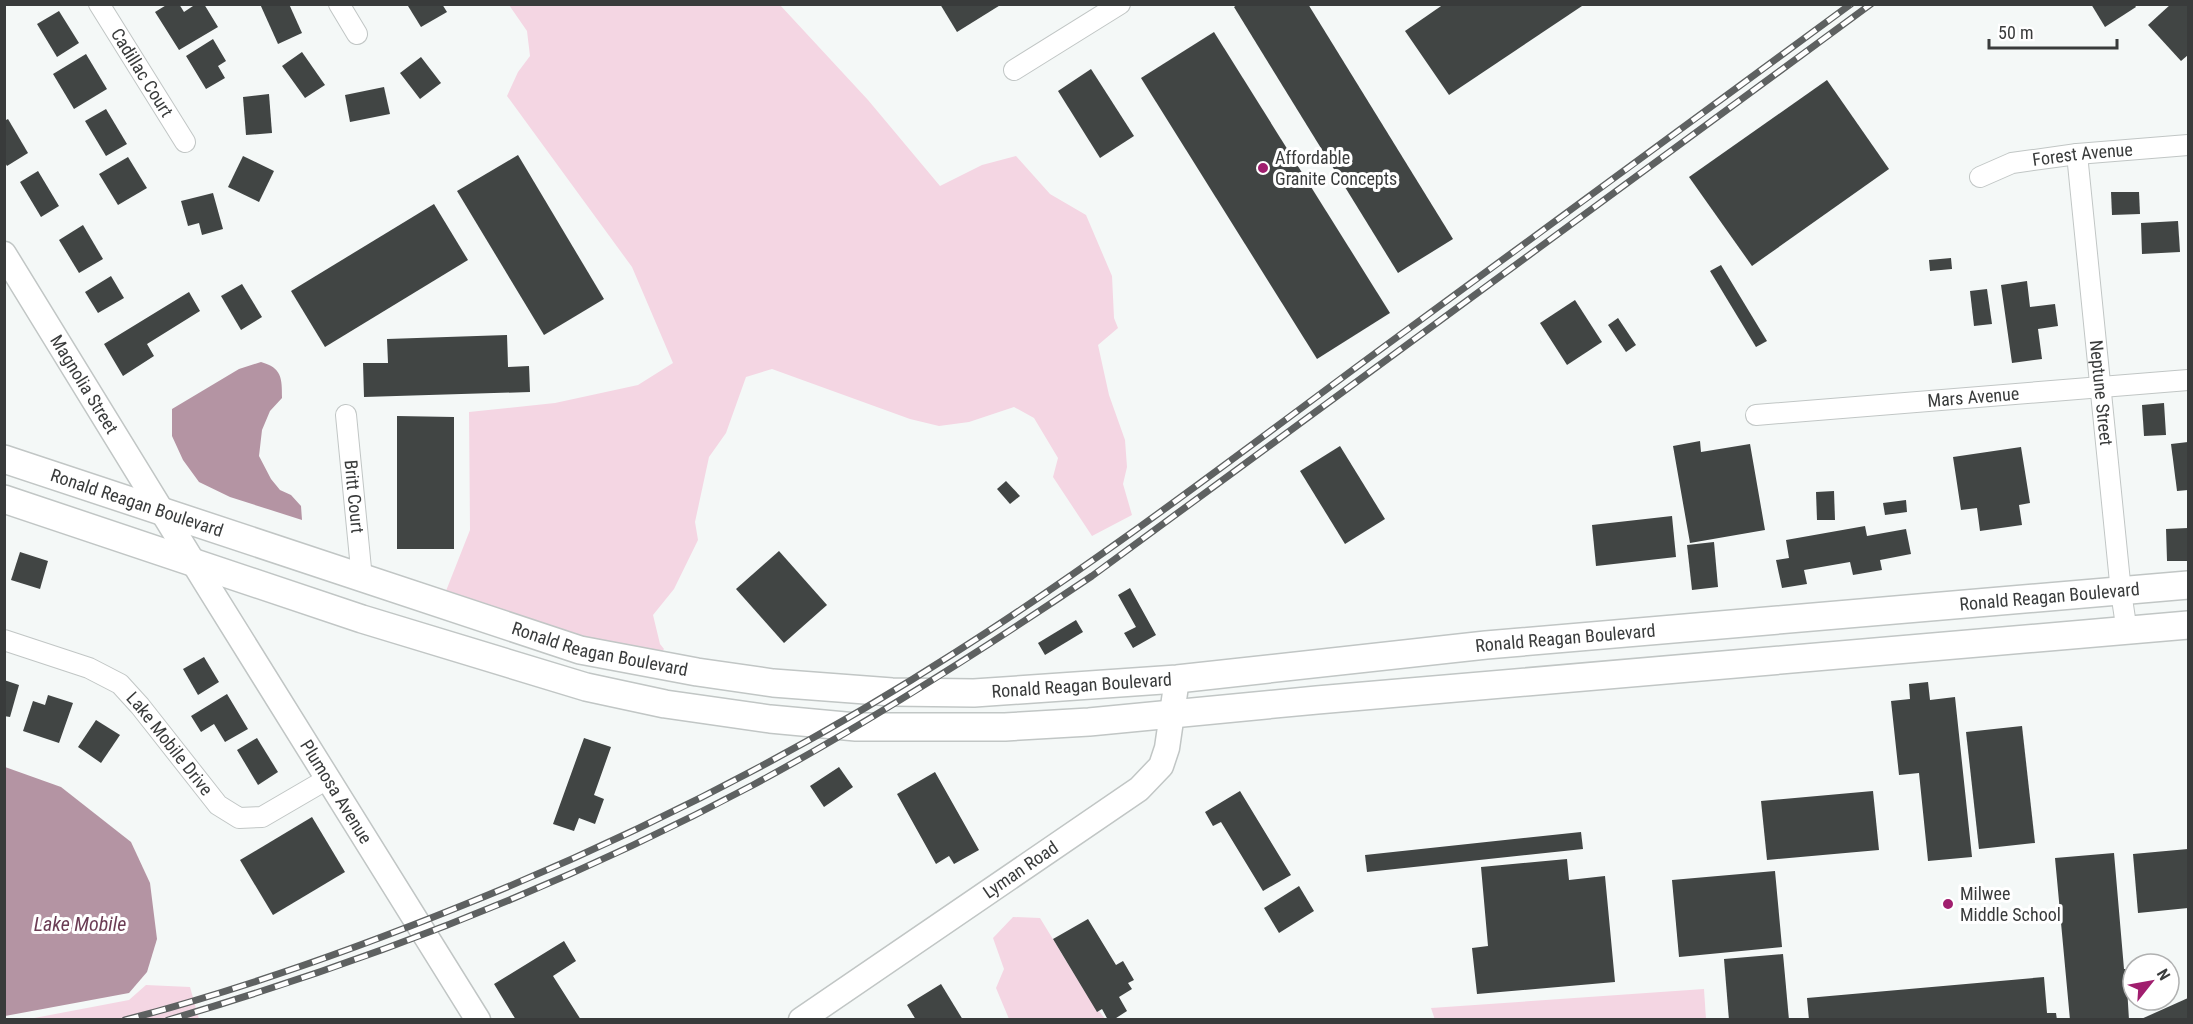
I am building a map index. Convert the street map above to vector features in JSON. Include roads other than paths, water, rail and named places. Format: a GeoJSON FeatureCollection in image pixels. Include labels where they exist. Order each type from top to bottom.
{"type":"FeatureCollection","features":[{"type":"Feature","properties":{"kind":"main road","name":"Ronald Reagan Boulevard"},"geometry":{"type":"LineString","coordinates":[[4,459],[580,650],[697,672],[773,683],[892,692],[975,693],[1177,679],[1497,644],[2188,585]]}},
{"type":"Feature","properties":{"kind":"main road","name":"Ronald Reagan Boulevard"},"geometry":{"type":"LineString","coordinates":[[4,499],[362,619],[586,687],[665,704],[856,727],[1005,728],[2188,625]]}},
{"type":"Feature","properties":{"kind":"street","name":"Cadillac Court"},"geometry":{"type":"LineString","coordinates":[[99,4],[185,141]]}},
{"type":"Feature","properties":{"kind":"street"},"geometry":{"type":"LineString","coordinates":[[339,4],[357,34]]}},
{"type":"Feature","properties":{"kind":"street"},"geometry":{"type":"LineString","coordinates":[[1014,70],[1120,4]]}},
{"type":"Feature","properties":{"kind":"street","name":"Forest Avenue"},"geometry":{"type":"LineString","coordinates":[[1980,177],[2012,163],[2077,154],[2188,145]]}},
{"type":"Feature","properties":{"kind":"street","name":"Neptune Street"},"geometry":{"type":"LineString","coordinates":[[2077,154],[2121,592],[2127,632]]}},
{"type":"Feature","properties":{"kind":"street","name":"Magnolia Street"},"geometry":{"type":"LineString","coordinates":[[4,254],[194,564]]}},
{"type":"Feature","properties":{"kind":"street","name":"Mars Avenue"},"geometry":{"type":"LineString","coordinates":[[1756,416],[2188,380]]}},
{"type":"Feature","properties":{"kind":"street","name":"Britt Court"},"geometry":{"type":"LineString","coordinates":[[346,415],[362,579]]}},
{"type":"Feature","properties":{"kind":"street","name":"Plumosa Avenue"},"geometry":{"type":"LineString","coordinates":[[194,564],[478,1020]]}},
{"type":"Feature","properties":{"kind":"street","name":"Lake Mobile Drive"},"geometry":{"type":"LineString","coordinates":[[4,640],[89,668],[120,684],[218,805],[239,818],[262,817],[329,778]]}},
{"type":"Feature","properties":{"kind":"street","name":"Lyman Road"},"geometry":{"type":"LineString","coordinates":[[801,1020],[1139,789],[1161,766],[1167,748],[1177,679]]}},
{"type":"Feature","properties":{"kind":"water"},"geometry":{"type":"Polygon","coordinates":[[[261,362],[277,371],[282,385],[282,398],[270,411],[262,430],[259,456],[271,479],[280,490],[291,495],[301,506],[302,520],[230,497],[199,482],[183,460],[172,436],[172,409],[239,369],[261,362]]]}},
{"type":"Feature","properties":{"kind":"water","name":"Lake Mobile"},"geometry":{"type":"Polygon","coordinates":[[[5,767],[61,787],[131,842],[150,883],[157,939],[147,972],[129,993],[5,1016],[5,767]]]}},
{"type":"Feature","properties":{"kind":"railway"},"geometry":{"type":"LineString","coordinates":[[125,1020],[211,996],[295,968],[420,922],[525,879],[652,822],[714,791],[897,689],[1011,616],[1120,541],[1851,4]]}},
{"type":"Feature","properties":{"kind":"railway"},"geometry":{"type":"LineString","coordinates":[[168,1020],[244,997],[393,946],[539,887],[683,821],[797,761],[883,711],[1092,576],[1871,4]]}},
{"type":"Feature","properties":{"kind":"place","name":"Affordable Granite Concepts"},"geometry":{"type":"Point","coordinates":[1263,168]}},
{"type":"Feature","properties":{"kind":"place","name":"Milwee Middle School"},"geometry":{"type":"Point","coordinates":[1948,904]}}]}
